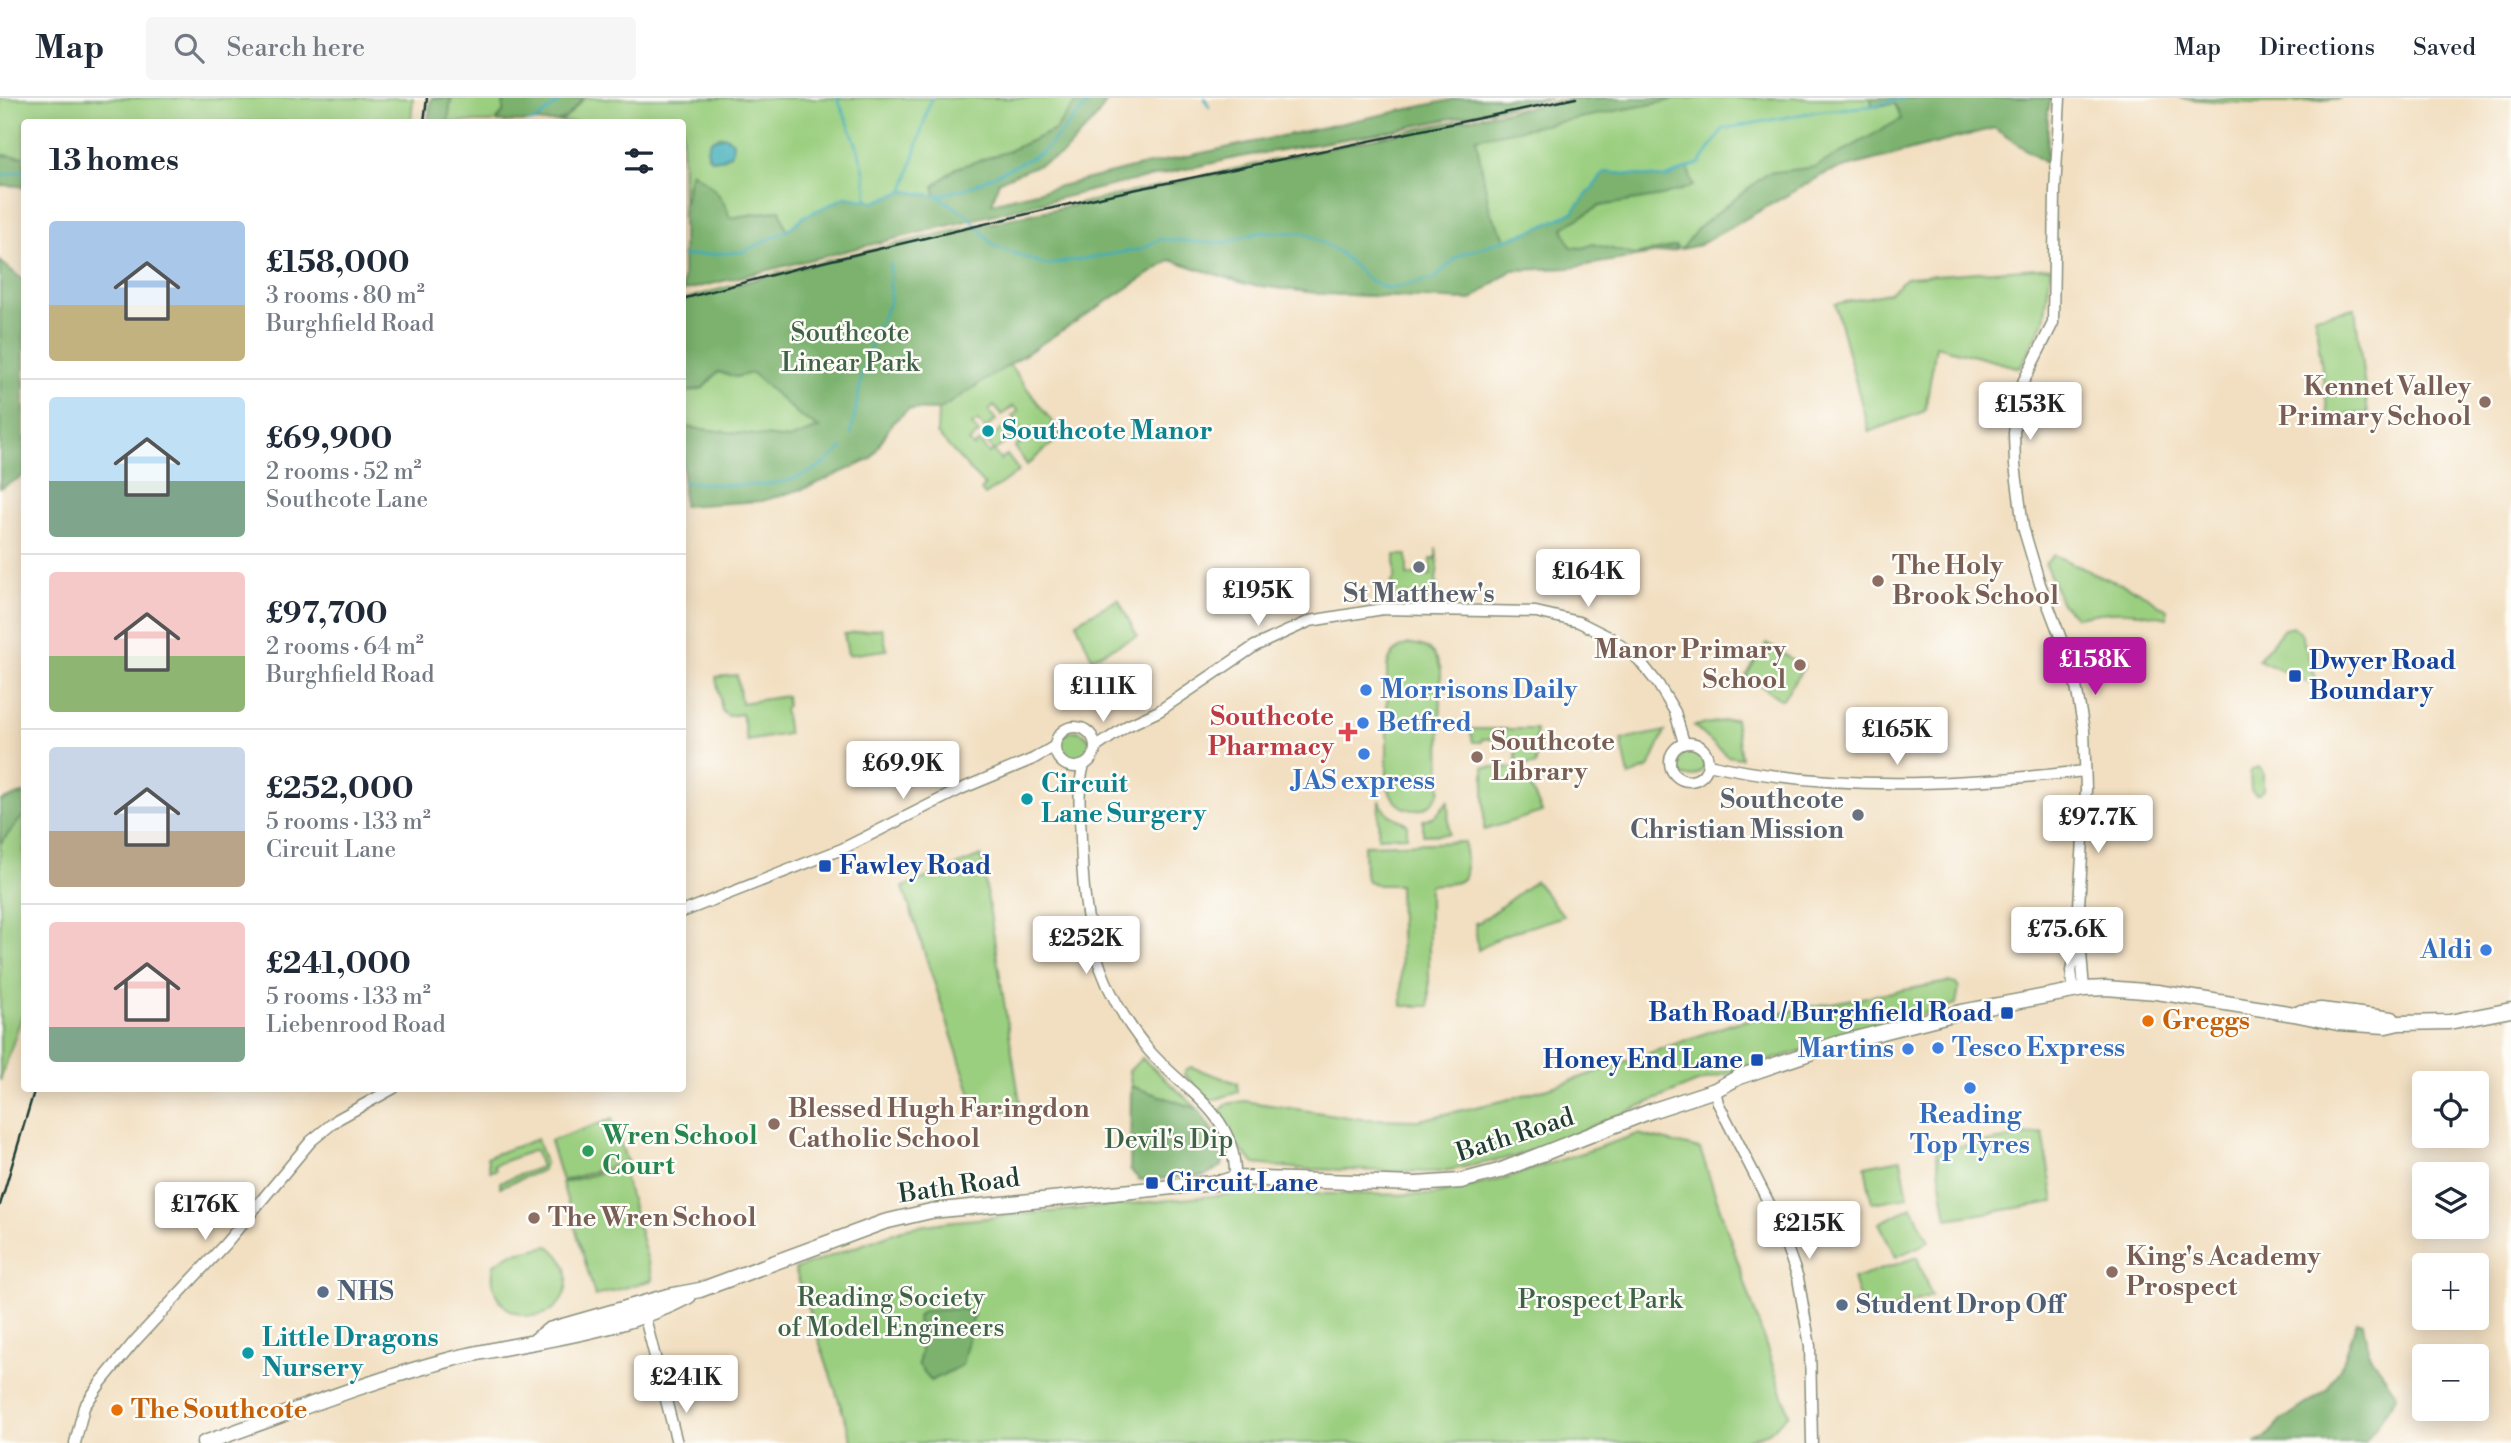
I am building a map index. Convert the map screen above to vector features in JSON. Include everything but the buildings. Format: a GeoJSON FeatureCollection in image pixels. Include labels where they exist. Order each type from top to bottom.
{"type":"FeatureCollection","features":[{"type":"Feature","properties":{"kind":"main road","name":"Bath Road"},"geometry":{"type":"LineString","coordinates":[[204,1443],[412,1370],[536,1340],[550,1330],[643,1310],[668,1296],[700,1290],[884,1222],[950,1209],[1223,1182],[1235,1178],[1398,1184],[1461,1181],[1509,1168],[1651,1111],[1715,1090],[1739,1077],[1881,1031],[1961,1012],[2079,990],[2106,988],[2147,991],[2294,1014],[2321,1010],[2388,1017],[2399,1023],[2449,1022],[2511,1010]]}},
{"type":"Feature","properties":{"kind":"street"},"geometry":{"type":"LineString","coordinates":[[2060,98],[2055,191],[2053,323],[2020,388],[2014,433],[2018,500],[2030,555],[2068,654],[2078,691],[2084,730],[2085,771],[2077,939],[2071,971],[2079,990]]}},
{"type":"Feature","properties":{"kind":"street"},"geometry":{"type":"LineString","coordinates":[[1127,726],[1091,734],[1082,728],[1068,728],[1059,734],[1056,751],[1062,762],[1070,766],[1084,765],[1091,759],[1095,748],[1127,726],[1159,711],[1255,646],[1310,621],[1371,609],[1476,610],[1536,612],[1580,622],[1611,638],[1639,660],[1658,684],[1675,712],[1684,743]]}},
{"type":"Feature","properties":{"kind":"street"},"geometry":{"type":"LineString","coordinates":[[1091,734],[1095,748]]}},
{"type":"Feature","properties":{"kind":"street"},"geometry":{"type":"LineString","coordinates":[[1684,743],[1702,748],[1707,758],[1706,770],[1696,780],[1685,781],[1675,775],[1670,759],[1674,750],[1684,743]]}},
{"type":"Feature","properties":{"kind":"street"},"geometry":{"type":"LineString","coordinates":[[686,910],[842,849],[961,789],[1056,751]]}},
{"type":"Feature","properties":{"kind":"street"},"geometry":{"type":"LineString","coordinates":[[1708,764],[1781,776],[1933,784],[2017,779],[2085,771]]}},
{"type":"Feature","properties":{"kind":"street"},"geometry":{"type":"LineString","coordinates":[[1084,765],[1079,793],[1083,882],[1090,936],[1100,969],[1111,996],[1147,1048],[1199,1097],[1216,1117],[1231,1147],[1235,1178]]}},
{"type":"Feature","properties":{"kind":"street"},"geometry":{"type":"LineString","coordinates":[[1070,766],[1079,793]]}},
{"type":"Feature","properties":{"kind":"street"},"geometry":{"type":"LineString","coordinates":[[1715,1090],[1718,1103],[1775,1215],[1798,1278],[1810,1346],[1812,1443]]}},
{"type":"Feature","properties":{"kind":"street"},"geometry":{"type":"LineString","coordinates":[[75,1443],[84,1407],[102,1381],[135,1341],[226,1243],[311,1141],[338,1119],[387,1092]]}},
{"type":"Feature","properties":{"kind":"street"},"geometry":{"type":"LineString","coordinates":[[643,1310],[677,1443]]}},
{"type":"Feature","properties":{"kind":"green space"},"geometry":{"type":"Polygon","coordinates":[[[0,98],[413,98],[411,119],[21,119],[21,157],[0,155],[0,98]]]}},
{"type":"Feature","properties":{"kind":"green space"},"geometry":{"type":"Polygon","coordinates":[[[431,98],[451,98],[448,119],[428,119],[431,98]]]}},
{"type":"Feature","properties":{"kind":"green space"},"geometry":{"type":"Polygon","coordinates":[[[451,98],[504,98],[503,113],[498,119],[448,119],[451,98]]]}},
{"type":"Feature","properties":{"kind":"green space"},"geometry":{"type":"Polygon","coordinates":[[[504,98],[584,98],[565,119],[498,119],[503,113],[504,98]]]}},
{"type":"Feature","properties":{"kind":"green space"},"geometry":{"type":"Polygon","coordinates":[[[584,98],[1093,98],[1043,152],[937,196],[904,191],[875,202],[867,199],[805,216],[786,231],[780,210],[730,218],[691,172],[686,194],[686,119],[565,119],[584,98]],[[721,136],[712,141],[708,156],[714,160],[726,158],[728,137],[721,136]]]}},
{"type":"Feature","properties":{"kind":"green space"},"geometry":{"type":"Polygon","coordinates":[[[1079,98],[1109,98],[1097,117],[1062,155],[999,181],[992,203],[1136,167],[1460,98],[1551,98],[1380,133],[1240,157],[1101,188],[686,290],[686,194],[691,172],[715,191],[730,218],[780,210],[787,231],[805,216],[846,197],[875,202],[904,191],[936,196],[934,186],[956,168],[1006,152],[1055,130],[1079,98]]]}},
{"type":"Feature","properties":{"kind":"green space","name":"Southcote Linear Park"},"geometry":{"type":"Polygon","coordinates":[[[1576,98],[1683,98],[1476,138],[1490,212],[1506,239],[1537,229],[1573,212],[1605,172],[1665,178],[1688,168],[1693,186],[1662,196],[1600,206],[1563,228],[1571,247],[1583,248],[1593,244],[1635,255],[1676,246],[1677,250],[1569,268],[1512,270],[1471,300],[1325,294],[1246,284],[1171,260],[939,410],[909,409],[892,423],[871,459],[809,487],[762,501],[686,506],[686,427],[789,439],[819,428],[800,416],[752,373],[736,377],[718,372],[703,388],[686,392],[686,299],[840,257],[1458,121],[1576,98]]]}},
{"type":"Feature","properties":{"kind":"green space","name":"Southcote Linear Park"},"geometry":{"type":"Polygon","coordinates":[[[1605,98],[2051,98],[2048,111],[2047,164],[1994,128],[1828,172],[1699,245],[1569,268],[1512,270],[1471,300],[1325,294],[1246,284],[1171,260],[1009,364],[1062,435],[1027,465],[1015,447],[1022,442],[1016,435],[994,451],[1000,460],[1007,455],[1019,471],[985,495],[981,490],[985,486],[937,434],[938,410],[909,409],[892,423],[871,459],[819,428],[789,439],[686,427],[686,392],[703,388],[718,372],[735,377],[751,373],[689,311],[1605,98]],[[994,406],[989,411],[996,420],[985,429],[978,421],[972,425],[979,433],[969,442],[974,447],[979,442],[989,453],[993,450],[987,442],[1008,424],[1015,432],[1020,427],[1012,416],[1019,411],[1013,406],[1002,415],[994,406]]]}},
{"type":"Feature","properties":{"kind":"green space"},"geometry":{"type":"Polygon","coordinates":[[[1871,98],[2051,98],[2048,111],[2047,164],[1994,128],[1828,172],[1699,245],[1682,249],[1698,228],[1768,173],[1815,167],[1901,119],[1895,104],[1872,106],[1871,98]]]}},
{"type":"Feature","properties":{"kind":"green space"},"geometry":{"type":"Polygon","coordinates":[[[2179,98],[2341,98],[2260,103],[2179,98]]]}},
{"type":"Feature","properties":{"kind":"green space"},"geometry":{"type":"Polygon","coordinates":[[[0,155],[21,157],[21,187],[0,185],[0,155]]]}},
{"type":"Feature","properties":{"kind":"green space"},"geometry":{"type":"Polygon","coordinates":[[[0,261],[21,278],[21,478],[0,488],[0,261]]]}},
{"type":"Feature","properties":{"kind":"green space"},"geometry":{"type":"Polygon","coordinates":[[[2051,267],[2044,321],[2020,368],[1936,346],[1925,411],[1869,432],[1835,304],[1888,293],[1908,277],[2051,267]]]}},
{"type":"Feature","properties":{"kind":"green space"},"geometry":{"type":"Polygon","coordinates":[[[2355,308],[2368,413],[2328,416],[2315,316],[2355,308]]]}},
{"type":"Feature","properties":{"kind":"green space"},"geometry":{"type":"Polygon","coordinates":[[[1436,548],[1439,598],[1387,599],[1387,591],[1395,577],[1395,555],[1407,555],[1407,575],[1431,575],[1431,559],[1436,559],[1436,548]]]}},
{"type":"Feature","properties":{"kind":"green space"},"geometry":{"type":"Polygon","coordinates":[[[2054,555],[2137,590],[2167,610],[2167,618],[2122,612],[2076,617],[2062,604],[2045,564],[2054,555]]]}},
{"type":"Feature","properties":{"kind":"green space"},"geometry":{"type":"Polygon","coordinates":[[[1118,599],[1137,636],[1092,658],[1076,622],[1118,599]]]}},
{"type":"Feature","properties":{"kind":"green space"},"geometry":{"type":"Polygon","coordinates":[[[2294,627],[2301,633],[2316,678],[2309,683],[2258,660],[2284,629],[2294,627]]]}},
{"type":"Feature","properties":{"kind":"green space"},"geometry":{"type":"Polygon","coordinates":[[[882,628],[887,650],[848,655],[844,634],[882,628]]]}},
{"type":"Feature","properties":{"kind":"green space"},"geometry":{"type":"Polygon","coordinates":[[[1767,643],[1804,667],[1782,700],[1746,676],[1767,643]]]}},
{"type":"Feature","properties":{"kind":"green space"},"geometry":{"type":"Polygon","coordinates":[[[1409,644],[1430,651],[1441,670],[1440,790],[1434,800],[1419,810],[1403,807],[1396,801],[1387,782],[1387,666],[1395,652],[1409,644]]]}},
{"type":"Feature","properties":{"kind":"green space"},"geometry":{"type":"Polygon","coordinates":[[[737,675],[741,703],[786,696],[787,706],[784,708],[788,734],[747,741],[742,714],[728,716],[722,711],[716,677],[737,675]]]}},
{"type":"Feature","properties":{"kind":"green space"},"geometry":{"type":"Polygon","coordinates":[[[1735,719],[1741,758],[1727,756],[1694,726],[1735,719]]]}},
{"type":"Feature","properties":{"kind":"green space"},"geometry":{"type":"Polygon","coordinates":[[[1470,729],[1536,729],[1536,765],[1516,765],[1516,739],[1482,739],[1482,742],[1473,742],[1470,729]]]}},
{"type":"Feature","properties":{"kind":"green space"},"geometry":{"type":"Polygon","coordinates":[[[1075,731],[1086,736],[1091,747],[1086,758],[1075,763],[1064,758],[1059,747],[1064,736],[1075,731]]]}},
{"type":"Feature","properties":{"kind":"green space"},"geometry":{"type":"Polygon","coordinates":[[[1665,731],[1649,768],[1629,776],[1621,740],[1665,731]]]}},
{"type":"Feature","properties":{"kind":"green space"},"geometry":{"type":"Polygon","coordinates":[[[1689,745],[1700,750],[1705,761],[1700,772],[1689,777],[1678,772],[1673,761],[1678,750],[1689,745]]]}},
{"type":"Feature","properties":{"kind":"green space"},"geometry":{"type":"Polygon","coordinates":[[[1484,767],[1522,768],[1542,812],[1484,830],[1484,767]]]}},
{"type":"Feature","properties":{"kind":"green space"},"geometry":{"type":"Polygon","coordinates":[[[2259,767],[2263,772],[2263,789],[2259,794],[2255,794],[2251,790],[2250,773],[2259,767]]]}},
{"type":"Feature","properties":{"kind":"green space"},"geometry":{"type":"Polygon","coordinates":[[[21,794],[21,1019],[0,1081],[0,801],[21,794]]]}},
{"type":"Feature","properties":{"kind":"green space"},"geometry":{"type":"Polygon","coordinates":[[[21,794],[21,819],[0,844],[0,801],[21,794]]]}},
{"type":"Feature","properties":{"kind":"green space"},"geometry":{"type":"Polygon","coordinates":[[[1379,800],[1388,813],[1407,824],[1407,836],[1378,837],[1379,800]]]}},
{"type":"Feature","properties":{"kind":"green space"},"geometry":{"type":"Polygon","coordinates":[[[1448,801],[1449,834],[1423,835],[1423,820],[1435,816],[1448,801]]]}},
{"type":"Feature","properties":{"kind":"green space"},"geometry":{"type":"Polygon","coordinates":[[[1465,842],[1466,866],[1463,878],[1452,883],[1429,885],[1429,1006],[1402,1006],[1399,885],[1378,885],[1368,881],[1365,874],[1364,845],[1465,842]]]}},
{"type":"Feature","properties":{"kind":"green space"},"geometry":{"type":"Polygon","coordinates":[[[981,856],[1021,1109],[992,1113],[976,1110],[903,887],[981,856]]]}},
{"type":"Feature","properties":{"kind":"green space"},"geometry":{"type":"Polygon","coordinates":[[[1535,881],[1564,916],[1504,935],[1478,950],[1475,923],[1535,881]]]}},
{"type":"Feature","properties":{"kind":"green space"},"geometry":{"type":"Polygon","coordinates":[[[1948,982],[1956,984],[1959,989],[1956,1004],[1695,1083],[1513,1157],[1440,1172],[1303,1169],[1255,1164],[1236,1145],[1220,1111],[1227,1104],[1244,1101],[1361,1119],[1419,1120],[1565,1083],[1734,1023],[1948,982]]]}},
{"type":"Feature","properties":{"kind":"green space"},"geometry":{"type":"Polygon","coordinates":[[[1142,1058],[1198,1109],[1131,1086],[1129,1071],[1142,1058]]]}},
{"type":"Feature","properties":{"kind":"green space"},"geometry":{"type":"Polygon","coordinates":[[[1191,1067],[1237,1083],[1238,1092],[1210,1101],[1184,1074],[1191,1067]]]}},
{"type":"Feature","properties":{"kind":"green space","name":"Devil's Dip"},"geometry":{"type":"Polygon","coordinates":[[[1131,1086],[1198,1109],[1225,1150],[1222,1166],[1204,1176],[1140,1180],[1130,1170],[1131,1086]]]}},
{"type":"Feature","properties":{"kind":"green space","name":"Wren School Court"},"geometry":{"type":"Polygon","coordinates":[[[612,1119],[627,1162],[562,1181],[550,1141],[612,1119]]]}},
{"type":"Feature","properties":{"kind":"green space"},"geometry":{"type":"Polygon","coordinates":[[[2043,1133],[2054,1202],[1947,1219],[1936,1150],[2043,1133]]]}},
{"type":"Feature","properties":{"kind":"green space","name":"Prospect Park"},"geometry":{"type":"Polygon","coordinates":[[[1638,1134],[1700,1149],[1789,1414],[1769,1432],[1739,1443],[853,1443],[795,1269],[907,1228],[945,1222],[1243,1193],[1432,1195],[1504,1179],[1638,1134]]]}},
{"type":"Feature","properties":{"kind":"green space"},"geometry":{"type":"Polygon","coordinates":[[[537,1139],[545,1163],[543,1170],[500,1187],[500,1182],[541,1167],[535,1150],[494,1165],[496,1170],[490,1171],[487,1157],[537,1139]]]}},
{"type":"Feature","properties":{"kind":"green space"},"geometry":{"type":"Polygon","coordinates":[[[1901,1159],[1908,1197],[1872,1203],[1865,1166],[1901,1159]]]}},
{"type":"Feature","properties":{"kind":"green space"},"geometry":{"type":"Polygon","coordinates":[[[622,1167],[653,1280],[595,1296],[562,1183],[622,1167]]]}},
{"type":"Feature","properties":{"kind":"green space"},"geometry":{"type":"Polygon","coordinates":[[[1912,1207],[1929,1242],[1896,1257],[1879,1223],[1912,1207]]]}},
{"type":"Feature","properties":{"kind":"green space"},"geometry":{"type":"Polygon","coordinates":[[[549,1246],[560,1257],[567,1271],[562,1299],[552,1310],[539,1315],[524,1315],[510,1310],[499,1300],[493,1284],[494,1264],[510,1254],[549,1246]]]}},
{"type":"Feature","properties":{"kind":"green space"},"geometry":{"type":"Polygon","coordinates":[[[1917,1257],[1931,1296],[1866,1318],[1853,1279],[1917,1257]]]}},
{"type":"Feature","properties":{"kind":"green space"},"geometry":{"type":"Polygon","coordinates":[[[963,1309],[974,1314],[962,1365],[931,1381],[918,1364],[921,1352],[917,1318],[923,1311],[963,1309]]]}},
{"type":"Feature","properties":{"kind":"green space"},"geometry":{"type":"Polygon","coordinates":[[[2357,1321],[2363,1323],[2369,1354],[2397,1395],[2365,1443],[2255,1443],[2264,1439],[2282,1420],[2327,1390],[2343,1362],[2357,1321]]]}},
{"type":"Feature","properties":{"kind":"water"},"geometry":{"type":"Polygon","coordinates":[[[725,136],[733,142],[732,153],[722,159],[710,159],[707,149],[711,140],[725,136]]]}},
{"type":"Feature","properties":{"kind":"waterway"},"geometry":{"type":"LineString","coordinates":[[538,119],[564,98]]}},
{"type":"Feature","properties":{"kind":"waterway"},"geometry":{"type":"LineString","coordinates":[[837,98],[861,160],[867,198]]}},
{"type":"Feature","properties":{"kind":"waterway"},"geometry":{"type":"LineString","coordinates":[[904,191],[931,98]]}},
{"type":"Feature","properties":{"kind":"waterway"},"geometry":{"type":"LineString","coordinates":[[937,196],[970,187],[1043,152],[1093,98]]}},
{"type":"Feature","properties":{"kind":"waterway"},"geometry":{"type":"LineString","coordinates":[[1205,98],[1209,107]]}},
{"type":"Feature","properties":{"kind":"waterway"},"geometry":{"type":"LineString","coordinates":[[686,256],[743,252],[786,231],[805,216],[846,197],[875,202],[904,191],[937,196],[966,214],[994,246],[1046,265],[1142,249],[1159,239],[1210,243],[1227,242],[1260,232],[1305,233],[1339,252],[1369,280],[1388,289],[1434,279],[1459,255],[1537,229],[1573,212],[1605,172],[1665,178],[1700,163],[1723,129],[1819,111],[1872,106],[1904,98]]}},
{"type":"Feature","properties":{"kind":"waterway"},"geometry":{"type":"LineString","coordinates":[[0,176],[21,171]]}},
{"type":"Feature","properties":{"kind":"waterway"},"geometry":{"type":"LineString","coordinates":[[851,434],[862,375],[875,332],[890,302],[890,264]]}},
{"type":"Feature","properties":{"kind":"waterway"},"geometry":{"type":"LineString","coordinates":[[686,482],[747,485],[787,481],[806,474],[842,448]]}},
{"type":"Feature","properties":{"kind":"railway"},"geometry":{"type":"LineString","coordinates":[[424,119],[427,98]]}},
{"type":"Feature","properties":{"kind":"railway"},"geometry":{"type":"LineString","coordinates":[[686,298],[802,267],[1104,196],[1576,98]]}},
{"type":"Feature","properties":{"kind":"railway"},"geometry":{"type":"LineString","coordinates":[[0,1205],[34,1092]]}},
{"type":"Feature","properties":{"kind":"place","name":"Kennet Valley Primary School"},"geometry":{"type":"Point","coordinates":[2485,402]}},
{"type":"Feature","properties":{"kind":"place","name":"Southcote Manor"},"geometry":{"type":"Point","coordinates":[988,431]}},
{"type":"Feature","properties":{"kind":"place","name":"St Matthew's"},"geometry":{"type":"Point","coordinates":[1419,567]}},
{"type":"Feature","properties":{"kind":"place","name":"The Holy Brook School"},"geometry":{"type":"Point","coordinates":[1878,581]}},
{"type":"Feature","properties":{"kind":"place","name":"Manor Primary School"},"geometry":{"type":"Point","coordinates":[1800,665]}},
{"type":"Feature","properties":{"kind":"place","name":"Dwyer Road Boundary"},"geometry":{"type":"Point","coordinates":[2295,676]}},
{"type":"Feature","properties":{"kind":"place","name":"Morrisons Daily"},"geometry":{"type":"Point","coordinates":[1366,690]}},
{"type":"Feature","properties":{"kind":"place","name":"Betfred"},"geometry":{"type":"Point","coordinates":[1363,723]}},
{"type":"Feature","properties":{"kind":"place","name":"Southcote Pharmacy"},"geometry":{"type":"Point","coordinates":[1348,732]}},
{"type":"Feature","properties":{"kind":"place","name":"JAS express"},"geometry":{"type":"Point","coordinates":[1364,754]}},
{"type":"Feature","properties":{"kind":"place","name":"Southcote Library"},"geometry":{"type":"Point","coordinates":[1477,757]}},
{"type":"Feature","properties":{"kind":"place","name":"Circuit Lane Surgery"},"geometry":{"type":"Point","coordinates":[1027,799]}},
{"type":"Feature","properties":{"kind":"place","name":"Southcote Christian Mission"},"geometry":{"type":"Point","coordinates":[1858,815]}},
{"type":"Feature","properties":{"kind":"place","name":"Fawley Road"},"geometry":{"type":"Point","coordinates":[825,866]}},
{"type":"Feature","properties":{"kind":"place","name":"Aldi"},"geometry":{"type":"Point","coordinates":[2486,950]}},
{"type":"Feature","properties":{"kind":"place","name":"Bath Road / Burghfield Road"},"geometry":{"type":"Point","coordinates":[2007,1013]}},
{"type":"Feature","properties":{"kind":"place","name":"Greggs"},"geometry":{"type":"Point","coordinates":[2148,1021]}},
{"type":"Feature","properties":{"kind":"place","name":"Tesco Express"},"geometry":{"type":"Point","coordinates":[1938,1048]}},
{"type":"Feature","properties":{"kind":"place","name":"Martins"},"geometry":{"type":"Point","coordinates":[1908,1049]}},
{"type":"Feature","properties":{"kind":"place","name":"Honey End Lane"},"geometry":{"type":"Point","coordinates":[1757,1060]}},
{"type":"Feature","properties":{"kind":"place","name":"Reading Top Tyres"},"geometry":{"type":"Point","coordinates":[1970,1088]}},
{"type":"Feature","properties":{"kind":"place","name":"Blessed Hugh Faringdon Catholic School"},"geometry":{"type":"Point","coordinates":[774,1124]}},
{"type":"Feature","properties":{"kind":"place","name":"Wren School Court"},"geometry":{"type":"Point","coordinates":[588,1151]}},
{"type":"Feature","properties":{"kind":"place","name":"Circuit Lane"},"geometry":{"type":"Point","coordinates":[1152,1183]}},
{"type":"Feature","properties":{"kind":"place","name":"The Wren School"},"geometry":{"type":"Point","coordinates":[534,1218]}},
{"type":"Feature","properties":{"kind":"place","name":"King's Academy Prospect"},"geometry":{"type":"Point","coordinates":[2112,1272]}},
{"type":"Feature","properties":{"kind":"place","name":"NHS"},"geometry":{"type":"Point","coordinates":[323,1292]}},
{"type":"Feature","properties":{"kind":"place","name":"Student Drop Off"},"geometry":{"type":"Point","coordinates":[1842,1305]}},
{"type":"Feature","properties":{"kind":"place","name":"Little Dragons Nursery"},"geometry":{"type":"Point","coordinates":[248,1353]}},
{"type":"Feature","properties":{"kind":"place","name":"The Southcote"},"geometry":{"type":"Point","coordinates":[117,1410]}},
{"type":"Feature","properties":{"kind":"park label","name":"Reading Society of Model Engineers"},"geometry":{"type":"Point","coordinates":[891,1313]}}]}
